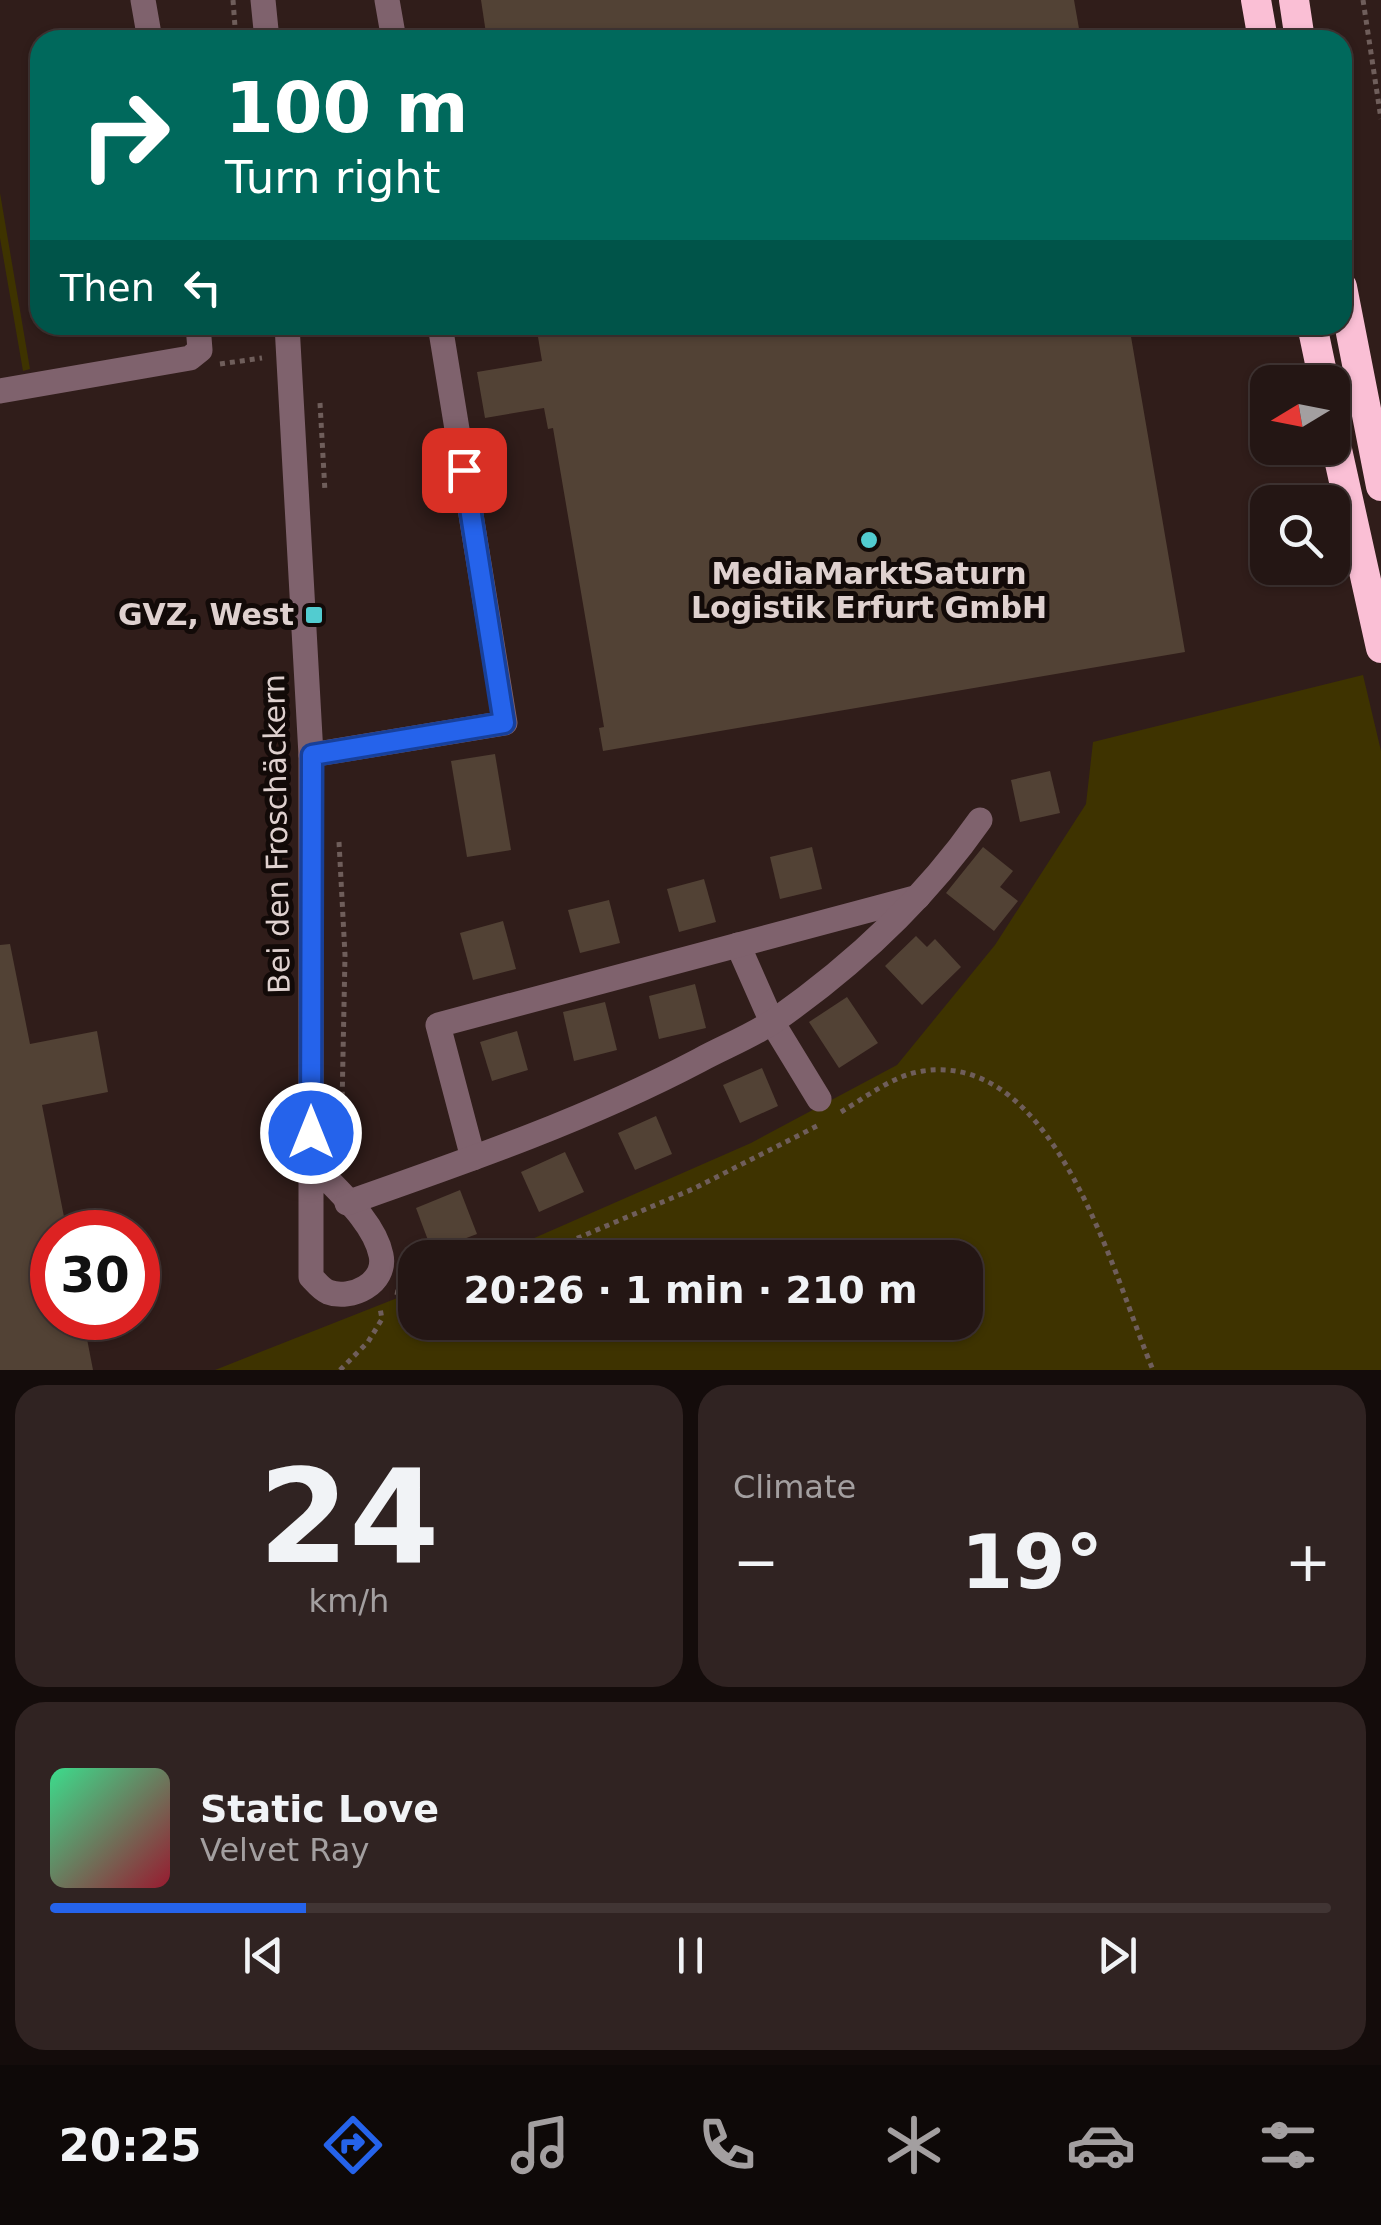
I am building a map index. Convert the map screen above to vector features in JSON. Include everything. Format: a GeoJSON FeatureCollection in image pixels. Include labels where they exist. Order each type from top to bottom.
{"type":"FeatureCollection","features":[{"type":"Feature","properties":{"kind":"highway"},"geometry":{"type":"LineString","coordinates":[[1256,0],[1261,30]]}},
{"type":"Feature","properties":{"kind":"highway"},"geometry":{"type":"LineString","coordinates":[[1294,0],[1298,30]]}},
{"type":"Feature","properties":{"kind":"highway"},"geometry":{"type":"LineString","coordinates":[[1314,335],[1320,365]]}},
{"type":"Feature","properties":{"kind":"highway"},"geometry":{"type":"LineString","coordinates":[[1352,335],[1381,486]]}},
{"type":"Feature","properties":{"kind":"highway"},"geometry":{"type":"LineString","coordinates":[[1340,465],[1381,648]]}},
{"type":"Feature","properties":{"kind":"street"},"geometry":{"type":"LineString","coordinates":[[143,0],[148,30]]}},
{"type":"Feature","properties":{"kind":"street"},"geometry":{"type":"LineString","coordinates":[[264,0],[266,30]]}},
{"type":"Feature","properties":{"kind":"street"},"geometry":{"type":"LineString","coordinates":[[387,0],[392,30]]}},
{"type":"Feature","properties":{"kind":"street"},"geometry":{"type":"LineString","coordinates":[[0,391],[190,358],[200,350],[199,335]]}},
{"type":"Feature","properties":{"kind":"street","name":"Bei den Froschäckern"},"geometry":{"type":"LineString","coordinates":[[289,335],[312,755],[311,1276],[325,1291],[345,1295],[375,1280]]}},
{"type":"Feature","properties":{"kind":"street"},"geometry":{"type":"LineString","coordinates":[[312,755],[504,723],[442,335]]}},
{"type":"Feature","properties":{"kind":"street"},"geometry":{"type":"LineString","coordinates":[[348,1203],[473,1158],[667,1078],[772,1022],[880,938],[947,868],[980,820]]}},
{"type":"Feature","properties":{"kind":"street"},"geometry":{"type":"LineString","coordinates":[[473,1158],[438,1025],[920,897]]}},
{"type":"Feature","properties":{"kind":"street"},"geometry":{"type":"LineString","coordinates":[[738,945],[772,1022],[819,1099]]}},
{"type":"Feature","properties":{"kind":"street"},"geometry":{"type":"LineString","coordinates":[[311,1162],[348,1203],[378,1246],[382,1269],[375,1280]]}},
{"type":"Feature","properties":{"kind":"path"},"geometry":{"type":"LineString","coordinates":[[233,0],[235,30]]}},
{"type":"Feature","properties":{"kind":"path"},"geometry":{"type":"LineString","coordinates":[[1363,0],[1381,119]]}},
{"type":"Feature","properties":{"kind":"path"},"geometry":{"type":"LineString","coordinates":[[260,341],[262,358]]}},
{"type":"Feature","properties":{"kind":"path"},"geometry":{"type":"LineString","coordinates":[[282,714],[283,864]]}},
{"type":"Feature","properties":{"kind":"path"},"geometry":{"type":"LineString","coordinates":[[571,1240],[753,1160],[894,1080],[920,1071],[964,1073],[1005,1094],[1040,1127],[1070,1171],[1085,1196],[1153,1370]]}},
{"type":"Feature","properties":{"kind":"path"},"geometry":{"type":"LineString","coordinates":[[340,1370],[368,1342],[382,1318],[375,1280]]}},
{"type":"Feature","properties":{"kind":"shaded area"},"geometry":{"type":"Polygon","coordinates":[[[0,193],[30,369],[23,371],[0,238],[0,193]]]}},
{"type":"Feature","properties":{"kind":"shaded area"},"geometry":{"type":"Polygon","coordinates":[[[1363,675],[1381,751],[1381,1370],[215,1370],[398,1298],[398,1340],[983,1340],[983,1240],[530,1240],[751,1143],[897,1065],[995,945],[1086,804],[1093,742],[1363,675]]]}},
{"type":"Feature","properties":{"kind":"building"},"geometry":{"type":"Polygon","coordinates":[[[481,0],[1074,0],[1079,30],[486,30],[481,0]]]}},
{"type":"Feature","properties":{"kind":"building","name":"MediaMarktSaturn Logistik Erfurt GmbH"},"geometry":{"type":"Polygon","coordinates":[[[538,335],[1131,335],[1185,652],[603,751],[599,728],[604,727],[553,428],[548,429],[544,408],[485,418],[477,372],[542,361],[538,335]]]}},
{"type":"Feature","properties":{"kind":"building"},"geometry":{"type":"Polygon","coordinates":[[[495,754],[511,850],[467,857],[451,761],[495,754]]]}},
{"type":"Feature","properties":{"kind":"building"},"geometry":{"type":"Polygon","coordinates":[[[1050,771],[1060,813],[1020,822],[1011,780],[1050,771]]]}},
{"type":"Feature","properties":{"kind":"building"},"geometry":{"type":"Polygon","coordinates":[[[812,847],[822,889],[780,899],[770,857],[812,847]]]}},
{"type":"Feature","properties":{"kind":"building"},"geometry":{"type":"Polygon","coordinates":[[[983,847],[1013,871],[1000,887],[1018,901],[994,931],[946,893],[983,847]]]}},
{"type":"Feature","properties":{"kind":"building"},"geometry":{"type":"Polygon","coordinates":[[[704,879],[716,922],[679,932],[667,889],[704,879]]]}},
{"type":"Feature","properties":{"kind":"building"},"geometry":{"type":"Polygon","coordinates":[[[609,900],[620,943],[580,953],[568,910],[609,900]]]}},
{"type":"Feature","properties":{"kind":"building"},"geometry":{"type":"Polygon","coordinates":[[[503,921],[516,969],[473,980],[460,933],[503,921]]]}},
{"type":"Feature","properties":{"kind":"building"},"geometry":{"type":"Polygon","coordinates":[[[916,936],[927,947],[935,939],[961,967],[922,1005],[885,966],[916,936]]]}},
{"type":"Feature","properties":{"kind":"building"},"geometry":{"type":"Polygon","coordinates":[[[10,944],[30,1044],[97,1031],[108,1092],[42,1105],[63,1210],[30,1210],[30,1340],[87,1340],[93,1370],[0,1370],[0,945],[10,944]]]}},
{"type":"Feature","properties":{"kind":"building"},"geometry":{"type":"Polygon","coordinates":[[[695,984],[706,1028],[659,1039],[649,996],[695,984]]]}},
{"type":"Feature","properties":{"kind":"building"},"geometry":{"type":"Polygon","coordinates":[[[847,997],[878,1043],[839,1068],[809,1022],[847,997]]]}},
{"type":"Feature","properties":{"kind":"building"},"geometry":{"type":"Polygon","coordinates":[[[605,1002],[617,1050],[574,1061],[563,1012],[605,1002]]]}},
{"type":"Feature","properties":{"kind":"building"},"geometry":{"type":"Polygon","coordinates":[[[517,1031],[528,1070],[492,1081],[480,1042],[517,1031]]]}},
{"type":"Feature","properties":{"kind":"building"},"geometry":{"type":"Polygon","coordinates":[[[762,1068],[778,1106],[740,1123],[723,1085],[762,1068]]]}},
{"type":"Feature","properties":{"kind":"building"},"geometry":{"type":"Polygon","coordinates":[[[656,1116],[672,1154],[635,1170],[618,1133],[656,1116]]]}},
{"type":"Feature","properties":{"kind":"building"},"geometry":{"type":"Polygon","coordinates":[[[565,1152],[584,1192],[539,1212],[521,1172],[565,1152]]]}},
{"type":"Feature","properties":{"kind":"building"},"geometry":{"type":"Polygon","coordinates":[[[460,1190],[477,1234],[461,1240],[428,1240],[416,1208],[460,1190]]]}},
{"type":"Feature","properties":{"kind":"place","name":"MediaMarktSaturn Logistik Erfurt GmbH"},"geometry":{"type":"Point","coordinates":[869,540]}},
{"type":"Feature","properties":{"kind":"place","name":"GVZ, West"},"geometry":{"type":"Point","coordinates":[314,615]}},
{"type":"Feature","properties":{"kind":"route"},"geometry":{"type":"LineString","coordinates":[[311,1133],[312,755],[504,723],[464,470]]}}]}
